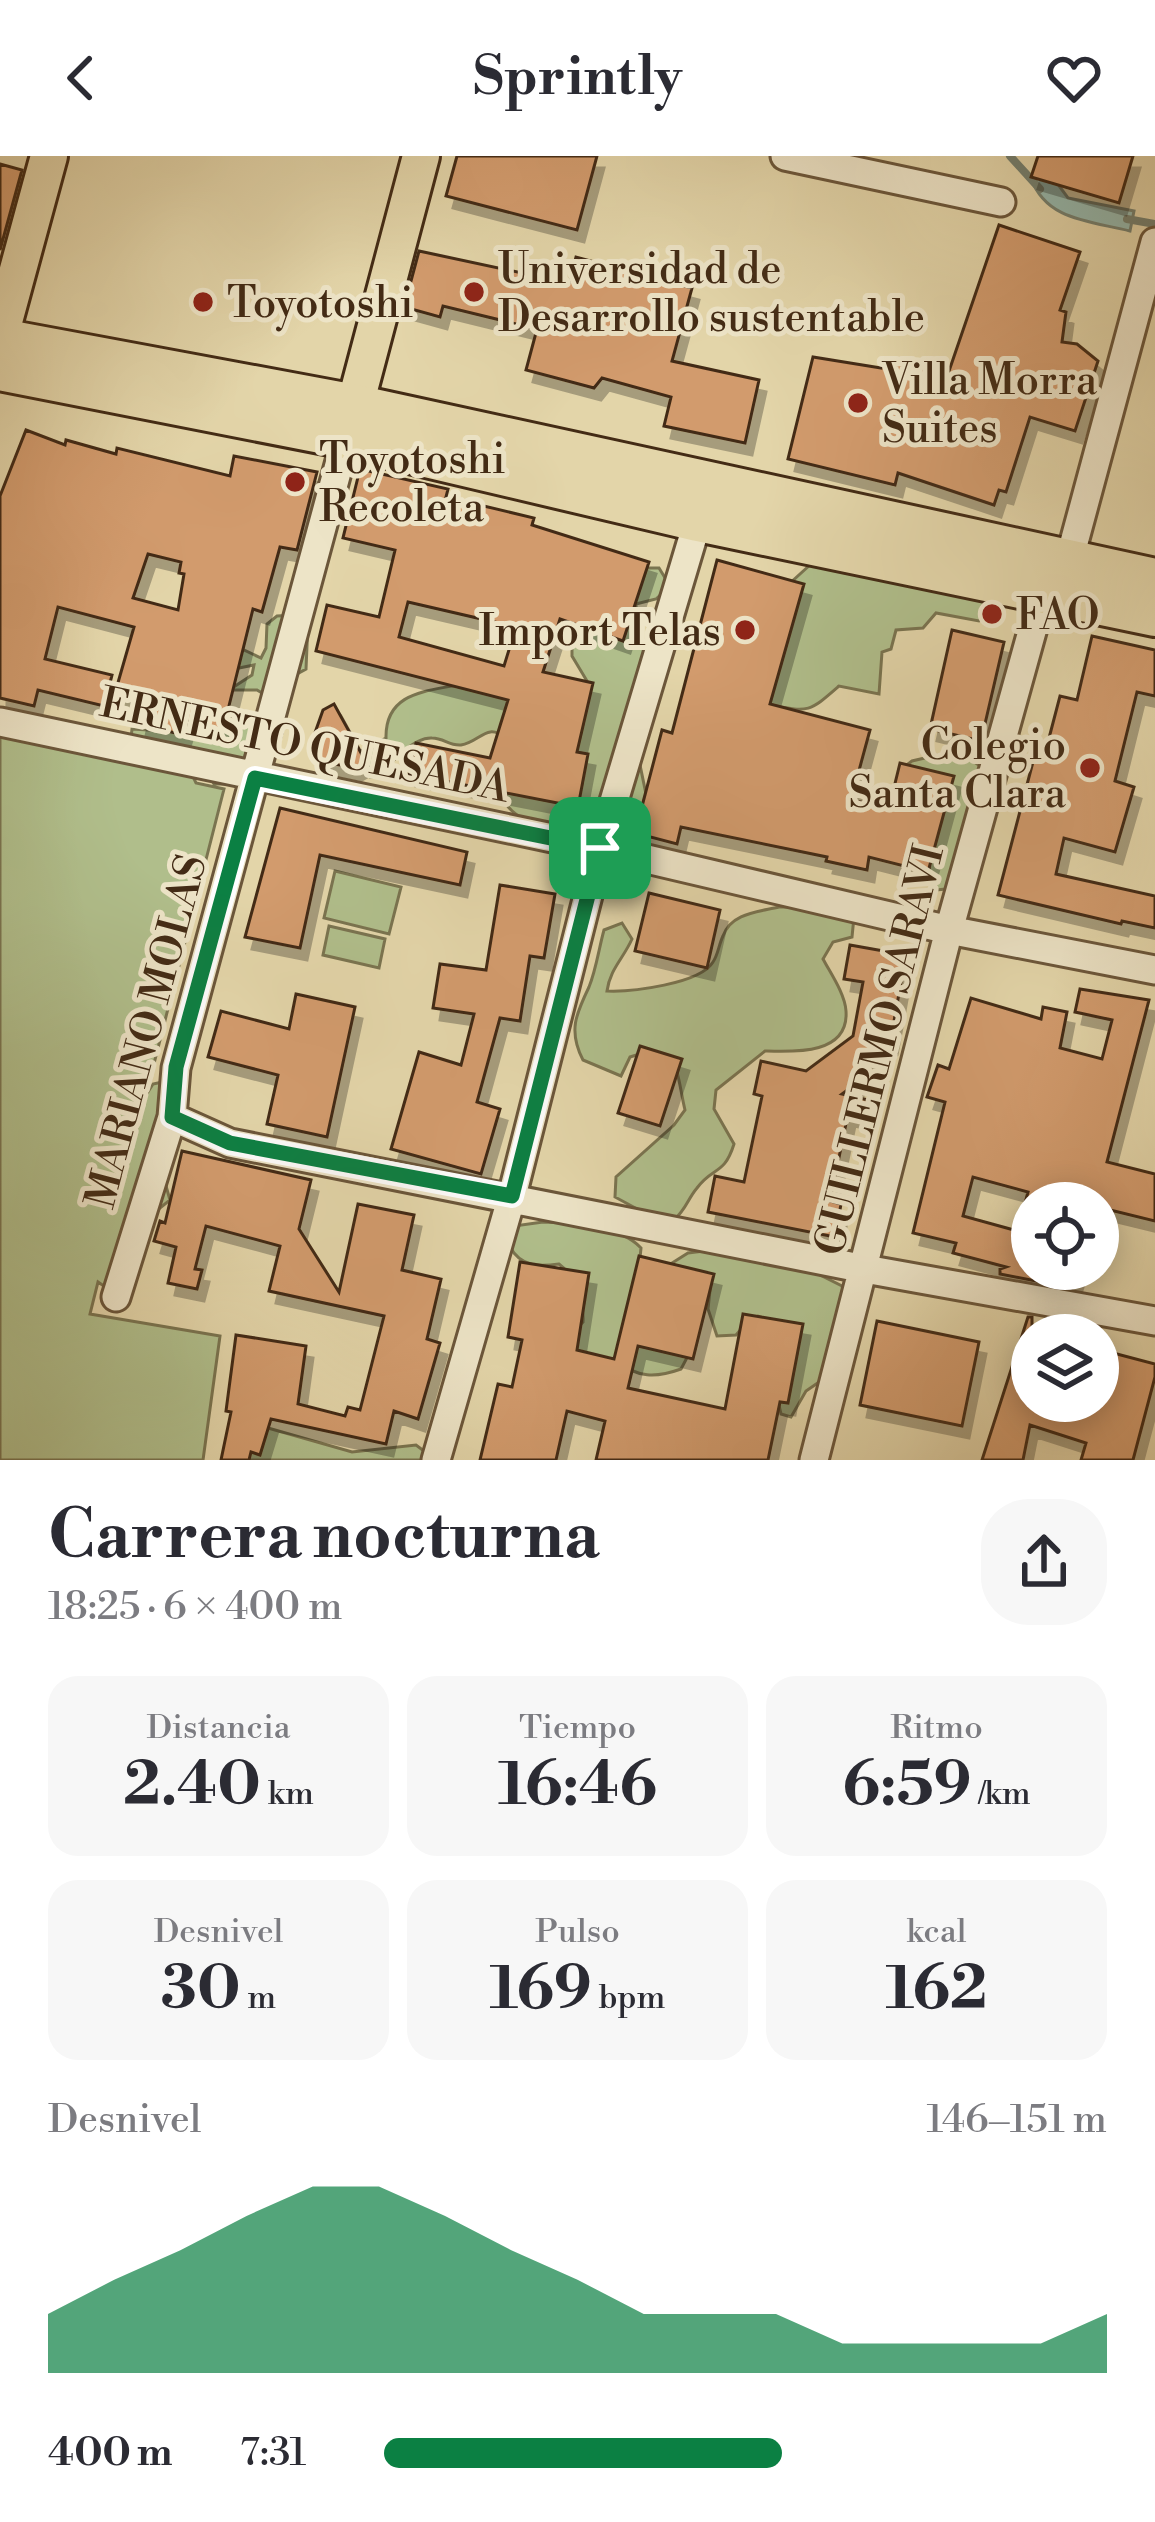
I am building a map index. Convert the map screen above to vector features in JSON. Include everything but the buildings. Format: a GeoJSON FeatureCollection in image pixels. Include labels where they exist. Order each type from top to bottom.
{"type":"FeatureCollection","features":[{"type":"Feature","properties":{"kind":"highway"},"geometry":{"type":"LineString","coordinates":[[0,338],[350,422],[1056,576],[1155,615]]}},
{"type":"Feature","properties":{"kind":"highway"},"geometry":{"type":"LineString","coordinates":[[0,369],[350,422],[698,520],[1056,576],[1155,580]]}},
{"type":"Feature","properties":{"kind":"main road"},"geometry":{"type":"LineString","coordinates":[[0,338],[49,156]]}},
{"type":"Feature","properties":{"kind":"main road"},"geometry":{"type":"LineString","coordinates":[[350,422],[422,156]]}},
{"type":"Feature","properties":{"kind":"street"},"geometry":{"type":"LineString","coordinates":[[785,156],[1001,202]]}},
{"type":"Feature","properties":{"kind":"street","name":"GUILLERMO SARAVI"},"geometry":{"type":"LineString","coordinates":[[814,1460],[949,930],[1155,242]]}},
{"type":"Feature","properties":{"kind":"street","name":"MARIANO MOLAS"},"geometry":{"type":"LineString","coordinates":[[116,1298],[172,1117],[176,1067],[350,422]]}},
{"type":"Feature","properties":{"kind":"street"},"geometry":{"type":"LineString","coordinates":[[436,1460],[512,1196],[600,848],[698,520]]}},
{"type":"Feature","properties":{"kind":"street","name":"ERNESTO QUESADA"},"geometry":{"type":"LineString","coordinates":[[0,722],[600,848],[949,930],[1155,970]]}},
{"type":"Feature","properties":{"kind":"street"},"geometry":{"type":"LineString","coordinates":[[172,1117],[230,1143],[865,1269],[1155,1321]]}},
{"type":"Feature","properties":{"kind":"green space"},"geometry":{"type":"Polygon","coordinates":[[[811,564],[1002,598],[999,607],[979,621],[936,613],[923,628],[896,630],[891,649],[882,652],[879,694],[839,686],[808,708],[768,705],[788,585],[811,564]]]}},
{"type":"Feature","properties":{"kind":"green space"},"geometry":{"type":"Polygon","coordinates":[[[638,568],[659,568],[670,586],[656,599],[636,604],[647,663],[634,736],[646,794],[640,813],[586,830],[530,823],[502,799],[577,719],[587,681],[572,656],[572,638],[592,635],[598,616],[638,568]]]}},
{"type":"Feature","properties":{"kind":"green space"},"geometry":{"type":"Polygon","coordinates":[[[298,615],[308,623],[306,669],[288,679],[272,699],[257,690],[229,690],[252,675],[254,665],[239,668],[229,643],[261,658],[267,624],[277,616],[298,615]]]}},
{"type":"Feature","properties":{"kind":"green space"},"geometry":{"type":"Polygon","coordinates":[[[469,682],[510,683],[505,738],[488,732],[461,745],[425,739],[403,752],[380,777],[370,777],[357,761],[359,752],[386,738],[394,709],[415,695],[469,682]]]}},
{"type":"Feature","properties":{"kind":"green space"},"geometry":{"type":"Polygon","coordinates":[[[0,711],[189,768],[196,783],[224,789],[146,1095],[153,1084],[167,1081],[162,1172],[170,1200],[145,1220],[114,1293],[98,1282],[90,1314],[220,1336],[203,1460],[0,1460],[0,711]]]}},
{"type":"Feature","properties":{"kind":"green space"},"geometry":{"type":"Polygon","coordinates":[[[270,716],[269,735],[246,750],[241,784],[214,784],[205,768],[131,738],[132,729],[181,732],[205,722],[242,724],[270,716]]]}},
{"type":"Feature","properties":{"kind":"green space"},"geometry":{"type":"Polygon","coordinates":[[[942,754],[967,757],[983,768],[956,872],[946,889],[936,890],[929,883],[930,854],[904,767],[942,754]]]}},
{"type":"Feature","properties":{"kind":"green space"},"geometry":{"type":"Polygon","coordinates":[[[335,871],[401,887],[389,934],[324,918],[335,871]]]}},
{"type":"Feature","properties":{"kind":"green space"},"geometry":{"type":"Polygon","coordinates":[[[779,907],[854,917],[852,937],[833,942],[823,959],[843,998],[845,1025],[839,1036],[818,1048],[765,1051],[716,1090],[714,1109],[734,1144],[730,1154],[674,1220],[652,1217],[615,1197],[616,1177],[685,1110],[677,1073],[667,1056],[630,1057],[621,1076],[583,1060],[576,1023],[604,930],[622,923],[632,939],[607,991],[648,988],[706,970],[732,922],[779,907]]]}},
{"type":"Feature","properties":{"kind":"green space"},"geometry":{"type":"Polygon","coordinates":[[[329,926],[385,939],[379,968],[323,955],[329,926]]]}},
{"type":"Feature","properties":{"kind":"green space"},"geometry":{"type":"Polygon","coordinates":[[[543,1222],[608,1230],[641,1248],[640,1258],[690,1352],[681,1369],[647,1375],[617,1361],[578,1386],[576,1329],[583,1314],[574,1282],[559,1264],[531,1264],[519,1259],[510,1247],[514,1226],[543,1222]]]}},
{"type":"Feature","properties":{"kind":"green space"},"geometry":{"type":"Polygon","coordinates":[[[720,1249],[818,1274],[842,1286],[846,1304],[822,1380],[806,1391],[791,1417],[781,1414],[779,1405],[776,1322],[758,1316],[736,1335],[717,1336],[708,1309],[710,1290],[676,1272],[672,1263],[688,1253],[720,1249]]]}},
{"type":"Feature","properties":{"kind":"green space"},"geometry":{"type":"Polygon","coordinates":[[[261,1426],[352,1452],[416,1445],[424,1451],[424,1460],[236,1460],[261,1426]]]}},
{"type":"Feature","properties":{"kind":"water"},"geometry":{"type":"Polygon","coordinates":[[[1031,178],[1054,179],[1068,198],[1134,211],[1130,231],[1059,211],[1047,203],[1031,178]]]}},
{"type":"Feature","properties":{"kind":"waterway"},"geometry":{"type":"LineString","coordinates":[[1010,156],[1040,189]]}},
{"type":"Feature","properties":{"kind":"waterway"},"geometry":{"type":"LineString","coordinates":[[1127,219],[1155,224]]}},
{"type":"Feature","properties":{"kind":"place","name":"Universidad de Desarrollo sustentable"},"geometry":{"type":"Point","coordinates":[474,292]}},
{"type":"Feature","properties":{"kind":"place","name":"Toyotoshi"},"geometry":{"type":"Point","coordinates":[203,302]}},
{"type":"Feature","properties":{"kind":"place","name":"Villa Morra Suites"},"geometry":{"type":"Point","coordinates":[858,403]}},
{"type":"Feature","properties":{"kind":"place","name":"Toyotoshi Recoleta"},"geometry":{"type":"Point","coordinates":[295,482]}},
{"type":"Feature","properties":{"kind":"place","name":"FAO"},"geometry":{"type":"Point","coordinates":[992,614]}},
{"type":"Feature","properties":{"kind":"place","name":"Import Telas"},"geometry":{"type":"Point","coordinates":[745,630]}},
{"type":"Feature","properties":{"kind":"place","name":"Colegio Santa Clara"},"geometry":{"type":"Point","coordinates":[1090,768]}},
{"type":"Feature","properties":{"kind":"route"},"geometry":{"type":"LineString","coordinates":[[255,778],[600,848],[512,1196],[230,1143],[172,1117],[176,1067],[255,778]]}}]}
